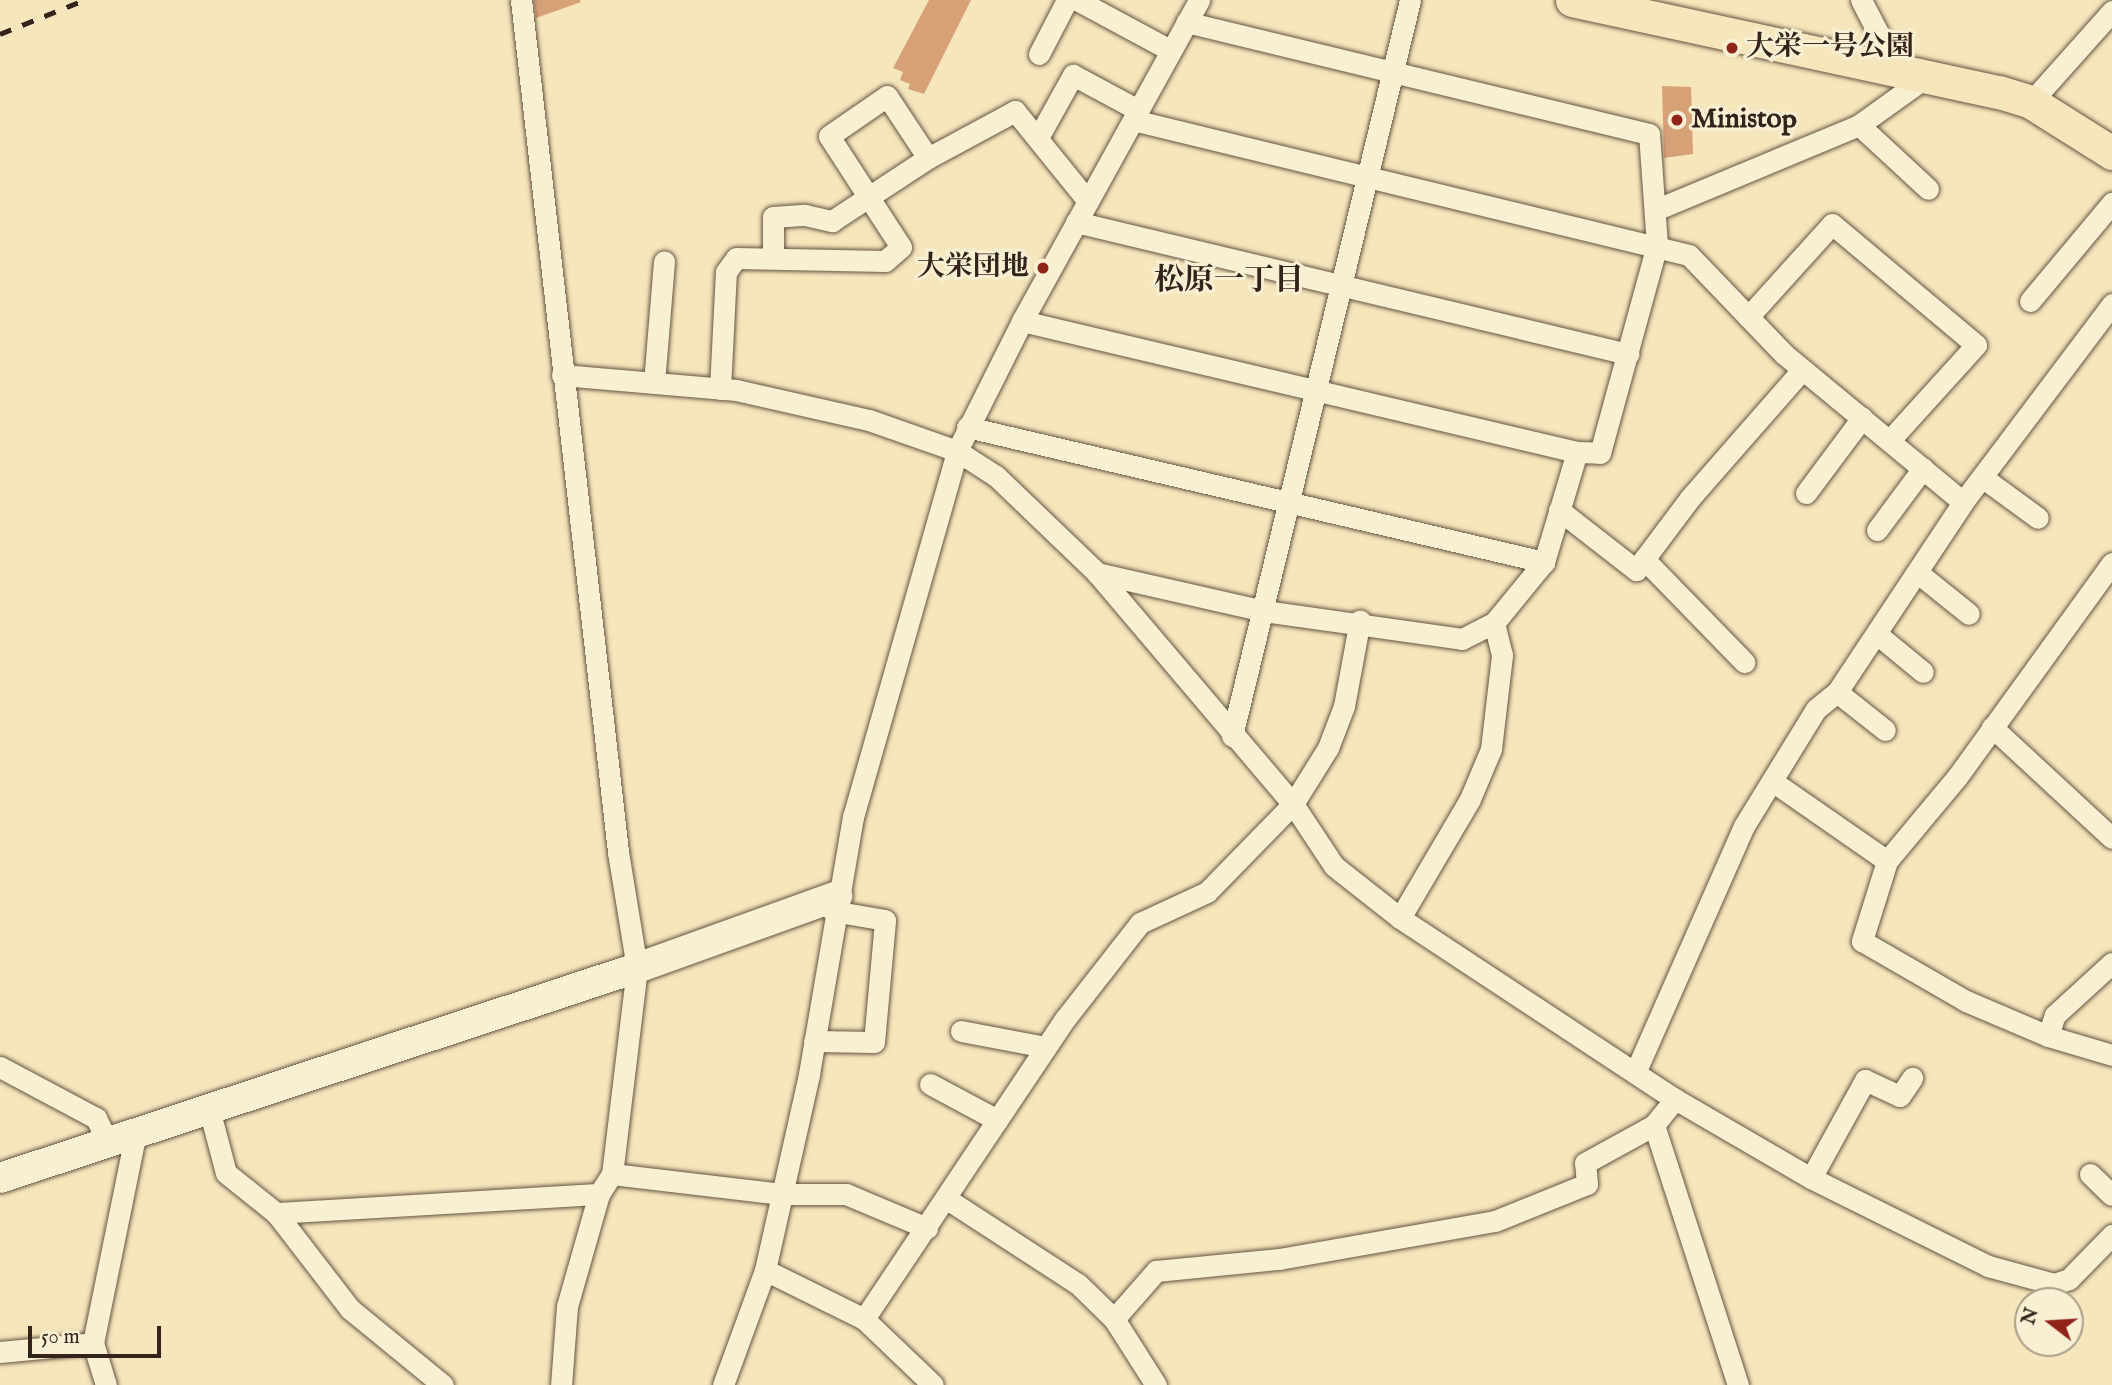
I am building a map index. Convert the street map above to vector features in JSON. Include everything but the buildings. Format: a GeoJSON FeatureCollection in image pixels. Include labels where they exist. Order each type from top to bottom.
{"type":"FeatureCollection","features":[{"type":"Feature","properties":{"kind":"main road"},"geometry":{"type":"LineString","coordinates":[[1572,0],[1642,8],[2031,103],[2112,153]]}},
{"type":"Feature","properties":{"kind":"street"},"geometry":{"type":"LineString","coordinates":[[521,0],[562,375],[637,968],[612,1174],[599,1194],[567,1306],[561,1385]]}},
{"type":"Feature","properties":{"kind":"street"},"geometry":{"type":"LineString","coordinates":[[1040,54],[1067,0]]}},
{"type":"Feature","properties":{"kind":"street"},"geometry":{"type":"LineString","coordinates":[[1077,0],[1170,50]]}},
{"type":"Feature","properties":{"kind":"street"},"geometry":{"type":"LineString","coordinates":[[723,1385],[765,1270],[814,1041],[835,904],[863,777],[957,451],[1021,321],[1199,0]]}},
{"type":"Feature","properties":{"kind":"street"},"geometry":{"type":"LineString","coordinates":[[1232,736],[1292,504],[1410,0]]}},
{"type":"Feature","properties":{"kind":"street"},"geometry":{"type":"LineString","coordinates":[[1654,210],[1859,125],[1912,74],[1861,0]]}},
{"type":"Feature","properties":{"kind":"street"},"geometry":{"type":"LineString","coordinates":[[2031,103],[2112,10]]}},
{"type":"Feature","properties":{"kind":"street"},"geometry":{"type":"LineString","coordinates":[[1021,321],[1577,452],[1600,453],[1657,244],[1649,134],[1186,22]]}},
{"type":"Feature","properties":{"kind":"street"},"geometry":{"type":"LineString","coordinates":[[1039,136],[1073,75],[1135,115],[1368,177],[1657,244],[1689,256],[1802,370],[1891,440],[1963,502]]}},
{"type":"Feature","properties":{"kind":"street"},"geometry":{"type":"LineString","coordinates":[[720,389],[726,272],[736,258],[885,261],[901,247],[829,136],[887,96],[928,158]]}},
{"type":"Feature","properties":{"kind":"street"},"geometry":{"type":"LineString","coordinates":[[772,258],[773,217],[805,215],[832,221],[869,194],[928,158],[1015,111],[1039,136],[1088,201]]}},
{"type":"Feature","properties":{"kind":"street"},"geometry":{"type":"LineString","coordinates":[[1859,125],[1928,189]]}},
{"type":"Feature","properties":{"kind":"street"},"geometry":{"type":"LineString","coordinates":[[2030,301],[2112,203]]}},
{"type":"Feature","properties":{"kind":"street"},"geometry":{"type":"LineString","coordinates":[[1076,222],[1628,354]]}},
{"type":"Feature","properties":{"kind":"street"},"geometry":{"type":"LineString","coordinates":[[1748,317],[1832,224],[1976,345],[1891,440]]}},
{"type":"Feature","properties":{"kind":"street"},"geometry":{"type":"LineString","coordinates":[[654,383],[664,261]]}},
{"type":"Feature","properties":{"kind":"street"},"geometry":{"type":"LineString","coordinates":[[1634,1073],[1744,826],[1816,709],[1837,692],[1878,635],[1963,502],[2112,304]]}},
{"type":"Feature","properties":{"kind":"street"},"geometry":{"type":"LineString","coordinates":[[1559,510],[1636,570],[1802,370]]}},
{"type":"Feature","properties":{"kind":"street"},"geometry":{"type":"LineString","coordinates":[[562,375],[720,389],[869,420],[957,451],[996,476],[1097,573],[1232,736],[1293,804],[1334,866],[1401,918],[1675,1099],[1811,1178],[1988,1266],[2054,1284],[2069,1279],[2112,1235]]}},
{"type":"Feature","properties":{"kind":"street"},"geometry":{"type":"LineString","coordinates":[[1806,493],[1862,418]]}},
{"type":"Feature","properties":{"kind":"street"},"geometry":{"type":"LineString","coordinates":[[967,427],[1544,562]]}},
{"type":"Feature","properties":{"kind":"street"},"geometry":{"type":"LineString","coordinates":[[1097,573],[1264,611],[1360,620],[1462,639],[1494,622],[1544,562],[1577,452]]}},
{"type":"Feature","properties":{"kind":"street"},"geometry":{"type":"LineString","coordinates":[[1877,530],[1923,468]]}},
{"type":"Feature","properties":{"kind":"street"},"geometry":{"type":"LineString","coordinates":[[1982,477],[2038,518]]}},
{"type":"Feature","properties":{"kind":"street"},"geometry":{"type":"LineString","coordinates":[[1644,559],[1744,662]]}},
{"type":"Feature","properties":{"kind":"street"},"geometry":{"type":"LineString","coordinates":[[2112,563],[1992,727],[1886,861],[1861,941],[1922,979],[2048,1036],[2112,1055]]}},
{"type":"Feature","properties":{"kind":"street"},"geometry":{"type":"LineString","coordinates":[[1918,573],[1969,614]]}},
{"type":"Feature","properties":{"kind":"street"},"geometry":{"type":"LineString","coordinates":[[864,1319],[947,1199],[1046,1047],[1140,923],[1208,892],[1293,804],[1328,748],[1344,706],[1360,620]]}},
{"type":"Feature","properties":{"kind":"street"},"geometry":{"type":"LineString","coordinates":[[1401,918],[1470,799],[1491,749],[1502,655],[1494,622]]}},
{"type":"Feature","properties":{"kind":"street"},"geometry":{"type":"LineString","coordinates":[[1878,635],[1923,673]]}},
{"type":"Feature","properties":{"kind":"street"},"geometry":{"type":"LineString","coordinates":[[1837,692],[1885,730]]}},
{"type":"Feature","properties":{"kind":"street"},"geometry":{"type":"LineString","coordinates":[[1992,727],[2112,838]]}},
{"type":"Feature","properties":{"kind":"street"},"geometry":{"type":"LineString","coordinates":[[1772,781],[1886,861]]}},
{"type":"Feature","properties":{"kind":"street"},"geometry":{"type":"LineString","coordinates":[[0,1178],[122,1141],[208,1105],[835,904],[885,920],[874,1042],[814,1041]]}},
{"type":"Feature","properties":{"kind":"street"},"geometry":{"type":"LineString","coordinates":[[2048,1036],[2055,1015],[2112,963]]}},
{"type":"Feature","properties":{"kind":"street"},"geometry":{"type":"LineString","coordinates":[[961,1031],[1046,1047]]}},
{"type":"Feature","properties":{"kind":"street"},"geometry":{"type":"LineString","coordinates":[[0,1067],[96,1118],[122,1141]]}},
{"type":"Feature","properties":{"kind":"street"},"geometry":{"type":"LineString","coordinates":[[1811,1178],[1865,1080],[1900,1096],[1912,1078]]}},
{"type":"Feature","properties":{"kind":"street"},"geometry":{"type":"LineString","coordinates":[[930,1084],[997,1120]]}},
{"type":"Feature","properties":{"kind":"street"},"geometry":{"type":"LineString","coordinates":[[1114,1319],[1156,1271],[1279,1259],[1495,1221],[1587,1184],[1585,1163],[1654,1125],[1675,1099]]}},
{"type":"Feature","properties":{"kind":"street"},"geometry":{"type":"LineString","coordinates":[[208,1105],[226,1173],[276,1213],[349,1310],[443,1385]]}},
{"type":"Feature","properties":{"kind":"street"},"geometry":{"type":"LineString","coordinates":[[1654,1125],[1738,1385]]}},
{"type":"Feature","properties":{"kind":"street"},"geometry":{"type":"LineString","coordinates":[[106,1385],[93,1343],[122,1141]]}},
{"type":"Feature","properties":{"kind":"street"},"geometry":{"type":"LineString","coordinates":[[612,1174],[782,1194],[846,1194],[927,1228]]}},
{"type":"Feature","properties":{"kind":"street"},"geometry":{"type":"LineString","coordinates":[[2090,1174],[2112,1195]]}},
{"type":"Feature","properties":{"kind":"street"},"geometry":{"type":"LineString","coordinates":[[276,1213],[599,1194]]}},
{"type":"Feature","properties":{"kind":"street"},"geometry":{"type":"LineString","coordinates":[[947,1199],[1078,1284],[1114,1319],[1156,1385]]}},
{"type":"Feature","properties":{"kind":"street"},"geometry":{"type":"LineString","coordinates":[[765,1270],[864,1319],[933,1385]]}},
{"type":"Feature","properties":{"kind":"street"},"geometry":{"type":"LineString","coordinates":[[0,1352],[93,1343]]}},
{"type":"Feature","properties":{"kind":"railway"},"geometry":{"type":"LineString","coordinates":[[0,34],[84,0]]}},
{"type":"Feature","properties":{"kind":"place","name":"大栄一号公園"},"geometry":{"type":"Point","coordinates":[1732,48]}},
{"type":"Feature","properties":{"kind":"place","name":"Ministop"},"geometry":{"type":"Point","coordinates":[1677,120]}},
{"type":"Feature","properties":{"kind":"place","name":"大栄団地"},"geometry":{"type":"Point","coordinates":[1043,268]}},
{"type":"Feature","properties":{"kind":"district","name":"松原一丁目"},"geometry":{"type":"Point","coordinates":[1229,281]}}]}
